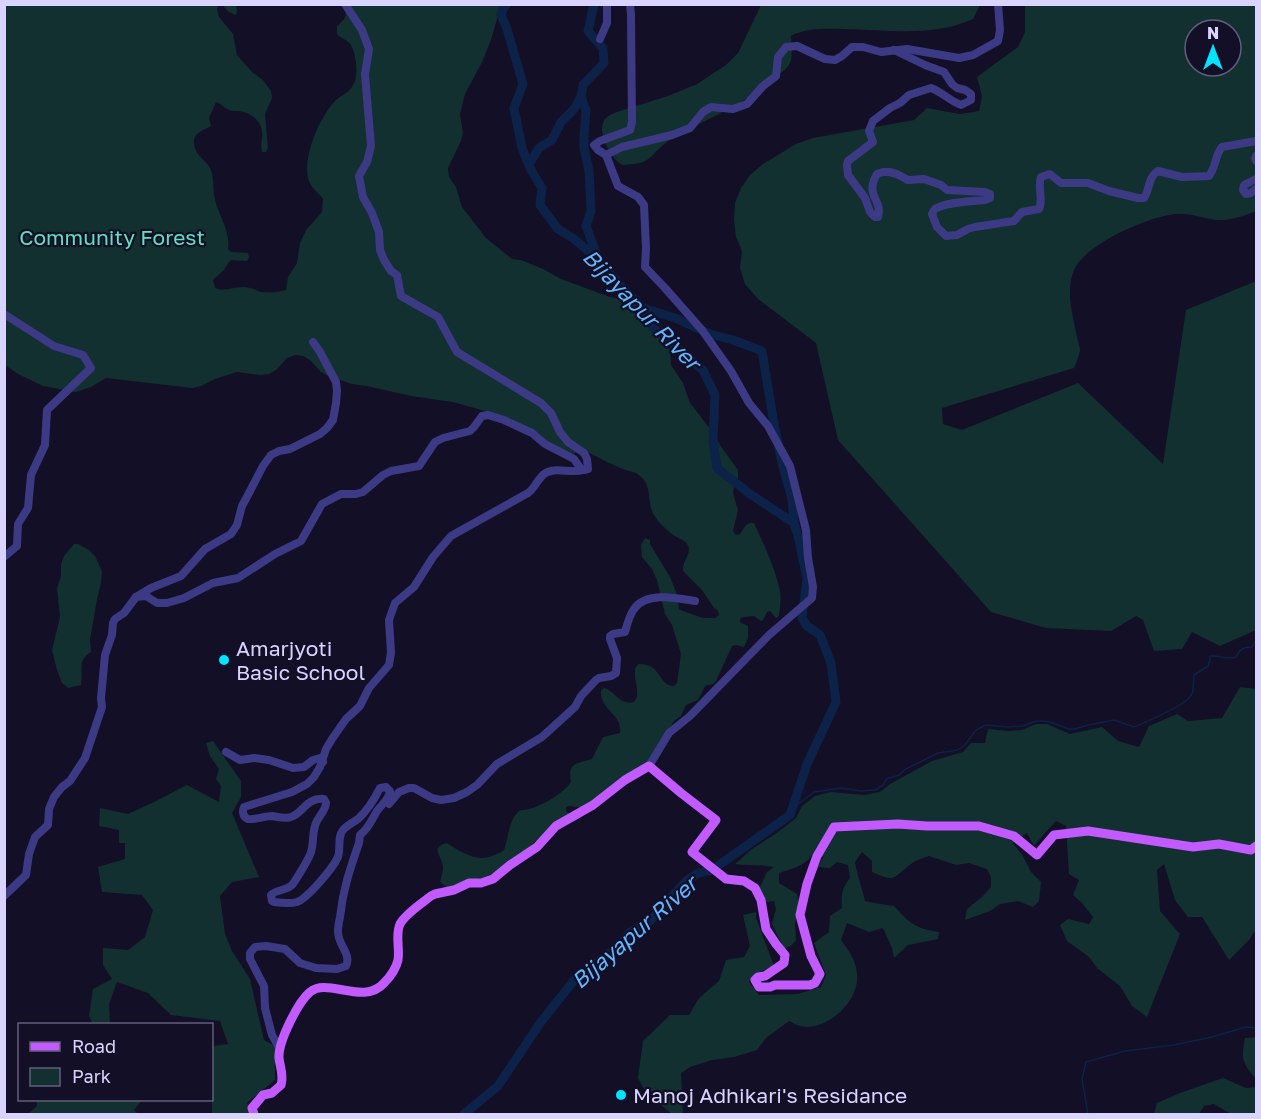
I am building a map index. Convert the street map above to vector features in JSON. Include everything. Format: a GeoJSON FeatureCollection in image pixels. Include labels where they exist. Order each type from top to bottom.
{"type":"FeatureCollection","features":[{"type":"Feature","properties":{"kind":"main road"},"geometry":{"type":"LineString","coordinates":[[254,1114],[252,1108],[263,1095],[272,1093],[281,1085],[280,1049],[287,1028],[309,993],[323,987],[343,991],[370,992],[376,990],[392,973],[398,962],[400,924],[431,896],[469,883],[481,883],[493,879],[537,847],[556,826],[593,805],[625,780],[649,766],[716,820],[692,852],[722,877],[744,881],[755,888],[761,900],[766,929],[785,955],[784,963],[755,980],[759,987],[810,985],[815,983],[820,974],[800,915],[807,884],[817,856],[834,827],[898,824],[979,826],[1014,836],[1037,855],[1054,835],[1088,831],[1193,847],[1219,844],[1251,850],[1257,846]]}},
{"type":"Feature","properties":{"kind":"street"},"geometry":{"type":"LineString","coordinates":[[280,1049],[272,1035],[265,1008],[264,986],[250,959],[250,953],[255,947],[266,946],[285,949],[300,963],[307,966],[338,969],[346,966],[348,957],[338,934],[343,890],[360,835],[389,797],[390,791],[388,788],[380,788],[362,816],[341,832],[338,856],[331,868],[308,894],[296,902],[272,901],[272,893],[293,884],[310,855],[314,828],[326,808],[324,799],[318,799],[289,818],[269,816],[248,819],[244,816],[243,809],[246,806],[292,792],[317,774],[332,739],[346,719],[360,706],[369,688],[389,665],[391,653],[389,620],[395,603],[414,586],[446,541],[457,532],[528,493],[547,472],[578,472],[588,469],[589,464],[585,456],[560,432],[551,413],[541,403],[457,352],[438,317],[401,296],[397,275],[384,260],[380,250],[379,232],[362,192],[360,176],[371,146],[365,74],[369,49],[362,30],[345,4]]}},
{"type":"Feature","properties":{"kind":"street"},"geometry":{"type":"LineString","coordinates":[[600,39],[607,23],[607,4]]}},
{"type":"Feature","properties":{"kind":"street"},"geometry":{"type":"LineString","coordinates":[[630,4],[632,122],[630,130],[594,145],[606,154],[618,186],[638,197],[644,205],[645,267],[702,330],[731,371],[749,403],[768,426],[790,466],[806,530],[813,587],[812,598],[769,635],[690,716],[669,734],[649,766]]}},
{"type":"Feature","properties":{"kind":"street"},"geometry":{"type":"LineString","coordinates":[[606,154],[622,147],[672,135],[690,128],[703,112],[711,107],[733,109],[747,104],[763,86],[776,76],[778,57],[786,47],[797,46],[825,59],[835,60],[852,47],[863,47],[881,52],[907,49],[959,58],[973,55],[998,41],[1000,30],[998,4]]}},
{"type":"Feature","properties":{"kind":"street"},"geometry":{"type":"LineString","coordinates":[[894,50],[944,72],[952,84],[971,94],[971,100],[961,105],[931,88],[909,95],[873,121],[869,131],[873,142],[848,161],[848,175],[865,198],[870,212],[875,217],[878,217],[879,209],[872,193],[872,185],[877,174],[883,172],[897,174],[908,180],[924,179],[947,189],[990,194],[990,198],[985,200],[954,203],[934,210],[933,219],[946,236],[957,235],[975,227],[1014,221],[1022,212],[1039,209],[1042,202],[1038,182],[1045,174],[1050,174],[1061,183],[1088,183],[1109,191],[1144,198],[1151,177],[1158,171],[1182,177],[1209,176],[1222,147],[1257,141]]}},
{"type":"Feature","properties":{"kind":"street"},"geometry":{"type":"LineString","coordinates":[[1257,156],[1255,158],[1257,161]]}},
{"type":"Feature","properties":{"kind":"street"},"geometry":{"type":"LineString","coordinates":[[1257,178],[1244,185],[1243,190],[1246,194],[1251,194],[1257,189]]}},
{"type":"Feature","properties":{"kind":"street"},"geometry":{"type":"LineString","coordinates":[[4,314],[54,346],[83,356],[91,368],[47,410],[45,445],[31,475],[28,508],[18,524],[17,546],[4,557]]}},
{"type":"Feature","properties":{"kind":"street"},"geometry":{"type":"LineString","coordinates":[[4,896],[26,875],[34,837],[48,825],[49,809],[54,797],[70,781],[85,758],[102,707],[105,655],[113,623],[136,597],[151,588],[181,576],[205,549],[231,534],[237,525],[242,506],[263,466],[272,455],[320,434],[330,424],[334,416],[338,391],[336,381],[313,342]]}},
{"type":"Feature","properties":{"kind":"street"},"geometry":{"type":"LineString","coordinates":[[136,597],[146,596],[157,603],[167,603],[184,598],[213,583],[238,578],[274,554],[301,541],[322,504],[341,494],[363,492],[391,471],[419,466],[435,442],[470,431],[484,415],[504,420],[532,433],[545,444],[573,459],[583,470]]}},
{"type":"Feature","properties":{"kind":"street"},"geometry":{"type":"LineString","coordinates":[[374,817],[403,789],[414,788],[437,800],[447,800],[477,786],[497,764],[542,737],[575,707],[584,692],[596,680],[616,673],[616,658],[610,636],[624,632],[634,607],[644,601],[665,596],[694,601]]}},
{"type":"Feature","properties":{"kind":"street"},"geometry":{"type":"LineString","coordinates":[[226,752],[240,760],[269,759],[293,768],[304,767],[320,758],[323,762]]}},
{"type":"Feature","properties":{"kind":"green space","name":"Community Forest"},"geometry":{"type":"Polygon","coordinates":[[[5,5],[219,5],[217,9],[219,17],[233,34],[237,55],[252,72],[263,80],[271,91],[272,98],[265,114],[268,148],[266,152],[262,152],[262,132],[254,117],[247,113],[230,110],[216,102],[209,118],[211,126],[198,133],[194,140],[195,149],[211,171],[214,195],[228,235],[228,249],[231,252],[248,253],[249,257],[247,261],[231,260],[213,280],[215,288],[218,289],[246,287],[262,292],[277,292],[286,290],[288,277],[297,263],[300,243],[306,230],[322,212],[323,199],[313,188],[307,172],[310,150],[318,127],[330,107],[348,92],[355,81],[356,65],[353,49],[337,34],[337,26],[345,16],[341,5],[501,5],[491,40],[465,94],[460,114],[463,133],[448,168],[449,177],[456,187],[462,207],[486,238],[512,259],[521,260],[561,279],[610,297],[642,305],[651,312],[658,326],[668,336],[664,344],[670,349],[671,365],[683,383],[690,403],[738,470],[733,493],[738,510],[733,531],[739,535],[746,525],[754,523],[768,554],[781,597],[779,616],[776,618],[770,611],[761,621],[754,616],[740,619],[740,622],[748,626],[748,638],[744,647],[732,646],[716,681],[705,686],[698,700],[686,705],[649,762],[583,808],[566,807],[569,814],[496,873],[448,888],[440,882],[443,867],[438,848],[446,843],[464,853],[481,858],[504,850],[514,816],[521,810],[535,807],[558,794],[571,782],[571,770],[575,764],[592,759],[603,737],[620,733],[618,721],[601,697],[601,690],[608,689],[625,702],[635,701],[637,693],[635,668],[638,664],[652,667],[669,685],[674,686],[677,683],[681,654],[672,625],[665,614],[657,580],[652,569],[642,557],[641,545],[645,538],[650,540],[650,544],[670,577],[679,609],[703,618],[715,618],[719,615],[718,611],[683,571],[689,552],[688,546],[668,531],[656,518],[646,483],[636,473],[576,447],[575,454],[566,452],[539,437],[532,430],[485,411],[453,402],[352,384],[328,376],[303,356],[295,355],[287,358],[269,374],[237,372],[192,388],[106,378],[91,387],[76,392],[43,386],[5,365],[5,5]]]}},
{"type":"Feature","properties":{"kind":"green space"},"geometry":{"type":"Polygon","coordinates":[[[219,5],[236,5],[236,15],[223,6],[219,5]]]}},
{"type":"Feature","properties":{"kind":"green space"},"geometry":{"type":"Polygon","coordinates":[[[761,5],[980,5],[973,19],[942,28],[910,31],[824,29],[797,33],[791,36],[791,57],[788,67],[770,82],[731,107],[673,138],[644,162],[624,165],[619,163],[607,147],[602,134],[603,123],[607,117],[697,84],[726,65],[738,53],[761,5]]]}},
{"type":"Feature","properties":{"kind":"green space"},"geometry":{"type":"Polygon","coordinates":[[[1025,5],[1256,5],[1256,211],[1237,218],[1221,220],[1186,214],[1164,216],[1135,226],[1104,241],[1080,260],[1071,278],[1071,304],[1080,351],[1074,368],[942,408],[943,424],[962,430],[1078,383],[1163,464],[1186,310],[1256,281],[1256,630],[1220,646],[1192,632],[1182,649],[1154,651],[1143,620],[1136,616],[1111,631],[1046,628],[991,612],[838,440],[816,343],[758,299],[745,284],[740,268],[742,251],[736,237],[734,220],[735,203],[750,175],[763,164],[796,144],[813,138],[914,120],[927,108],[960,114],[979,111],[982,96],[977,77],[1018,47],[1025,32],[1025,5]]]}},
{"type":"Feature","properties":{"kind":"green space"},"geometry":{"type":"Polygon","coordinates":[[[74,544],[89,550],[95,556],[102,571],[90,640],[91,652],[86,655],[82,663],[81,685],[68,688],[62,683],[52,650],[60,617],[57,588],[61,576],[61,564],[64,556],[74,544]]]}},
{"type":"Feature","properties":{"kind":"green space"},"geometry":{"type":"Polygon","coordinates":[[[1240,687],[1256,689],[1256,936],[1254,932],[1229,960],[1202,917],[1188,917],[1175,900],[1164,864],[1157,870],[1160,911],[1180,934],[1147,1017],[1132,1006],[1120,986],[1097,968],[1089,957],[1067,941],[1060,925],[1068,919],[1089,924],[1093,917],[1073,895],[1079,880],[1069,874],[1066,826],[1056,821],[1034,846],[1027,833],[1013,843],[1031,872],[1041,882],[1039,901],[1033,907],[1018,901],[1000,904],[990,911],[965,920],[967,909],[991,887],[991,877],[987,869],[969,863],[956,865],[929,856],[915,861],[897,876],[890,878],[872,872],[872,861],[862,852],[855,862],[865,901],[894,906],[914,924],[939,932],[938,939],[908,945],[894,958],[883,928],[869,932],[847,923],[841,940],[855,964],[857,983],[849,1002],[834,1017],[816,1026],[807,1027],[789,1021],[766,1038],[757,1050],[690,1067],[681,1073],[683,1114],[672,1114],[647,1095],[638,1078],[643,1041],[670,1015],[689,1015],[699,998],[719,981],[726,960],[744,957],[750,946],[743,915],[756,912],[756,918],[774,966],[755,974],[749,982],[759,995],[798,994],[821,987],[826,975],[814,943],[829,932],[830,916],[842,908],[843,892],[850,878],[848,865],[837,862],[830,868],[818,867],[823,857],[817,847],[805,862],[779,873],[779,883],[797,894],[799,903],[795,924],[796,940],[784,949],[772,924],[776,909],[774,901],[766,902],[759,889],[767,872],[774,867],[735,864],[796,818],[802,806],[815,796],[831,792],[864,795],[880,792],[932,761],[963,752],[971,743],[985,743],[988,729],[1022,730],[1036,724],[1047,724],[1070,734],[1102,727],[1118,741],[1139,747],[1149,726],[1177,714],[1188,721],[1222,718],[1240,687]]]}},
{"type":"Feature","properties":{"kind":"green space"},"geometry":{"type":"Polygon","coordinates":[[[213,741],[241,781],[241,797],[232,813],[259,877],[232,882],[220,896],[225,934],[232,951],[250,979],[264,1040],[275,1046],[275,1080],[247,1103],[252,1114],[212,1114],[213,1046],[228,1044],[220,1021],[171,1015],[148,993],[117,982],[109,1004],[110,1023],[92,1023],[89,1016],[93,989],[112,979],[103,965],[103,948],[128,950],[145,937],[153,910],[142,895],[102,892],[98,867],[125,859],[125,843],[119,843],[119,830],[99,826],[100,808],[128,814],[187,785],[219,802],[221,786],[216,779],[219,769],[210,756],[206,743],[213,741]]]}},
{"type":"Feature","properties":{"kind":"green space"},"geometry":{"type":"Polygon","coordinates":[[[1256,1037],[1256,1079],[1245,1064],[1243,1051],[1245,1038],[1256,1037]]]}},
{"type":"Feature","properties":{"kind":"green space"},"geometry":{"type":"Polygon","coordinates":[[[1223,1078],[1246,1088],[1256,1087],[1256,1114],[1231,1114],[1214,1104],[1204,1106],[1199,1114],[1154,1114],[1157,1103],[1223,1078]]]}},
{"type":"Feature","properties":{"kind":"green space"},"geometry":{"type":"Polygon","coordinates":[[[37,1101],[141,1101],[134,1110],[138,1114],[28,1114],[37,1106],[37,1101]]]}},
{"type":"Feature","properties":{"kind":"waterway","name":"Bijayapur River"},"geometry":{"type":"LineString","coordinates":[[464,1114],[498,1086],[541,1022],[575,979],[619,946],[629,933],[650,921],[686,881],[698,873],[712,870],[790,815],[807,764],[836,702],[831,663],[820,635],[807,626],[802,618],[807,579],[794,523],[750,494],[717,468],[713,440],[715,395],[703,370],[652,326],[643,308],[598,259],[558,229],[540,205],[542,188],[522,148],[514,108],[523,84],[501,15],[507,4]]}},
{"type":"Feature","properties":{"kind":"waterway"},"geometry":{"type":"LineString","coordinates":[[529,164],[539,148],[552,140],[561,122],[574,109],[581,97],[583,85],[604,63],[603,48],[588,31],[594,4]]}},
{"type":"Feature","properties":{"kind":"waterway"},"geometry":{"type":"LineString","coordinates":[[581,97],[586,110],[584,148],[589,171],[591,211],[586,226],[598,258]]}},
{"type":"Feature","properties":{"kind":"waterway"},"geometry":{"type":"LineString","coordinates":[[643,308],[762,351],[774,424],[792,499],[794,523]]}},
{"type":"Feature","properties":{"kind":"waterway"},"geometry":{"type":"LineString","coordinates":[[790,815],[798,804],[814,792],[842,788],[860,791],[875,790],[887,779],[899,775],[938,753],[958,750],[965,745],[976,730],[986,725],[1023,726],[1043,721],[1075,729],[1114,720],[1134,727],[1166,713],[1189,698],[1193,692],[1194,675],[1208,666],[1211,656],[1236,657],[1242,649],[1252,647],[1256,640]]}},
{"type":"Feature","properties":{"kind":"waterway"},"geometry":{"type":"LineString","coordinates":[[1088,1114],[1082,1079],[1086,1062],[1125,1051],[1174,1045],[1246,1027],[1256,1028]]}},
{"type":"Feature","properties":{"kind":"place","name":"Amarjyoti Basic School"},"geometry":{"type":"Point","coordinates":[224,660]}},
{"type":"Feature","properties":{"kind":"place","name":"Manoj Adhikari's Residance"},"geometry":{"type":"Point","coordinates":[621,1095]}}]}
